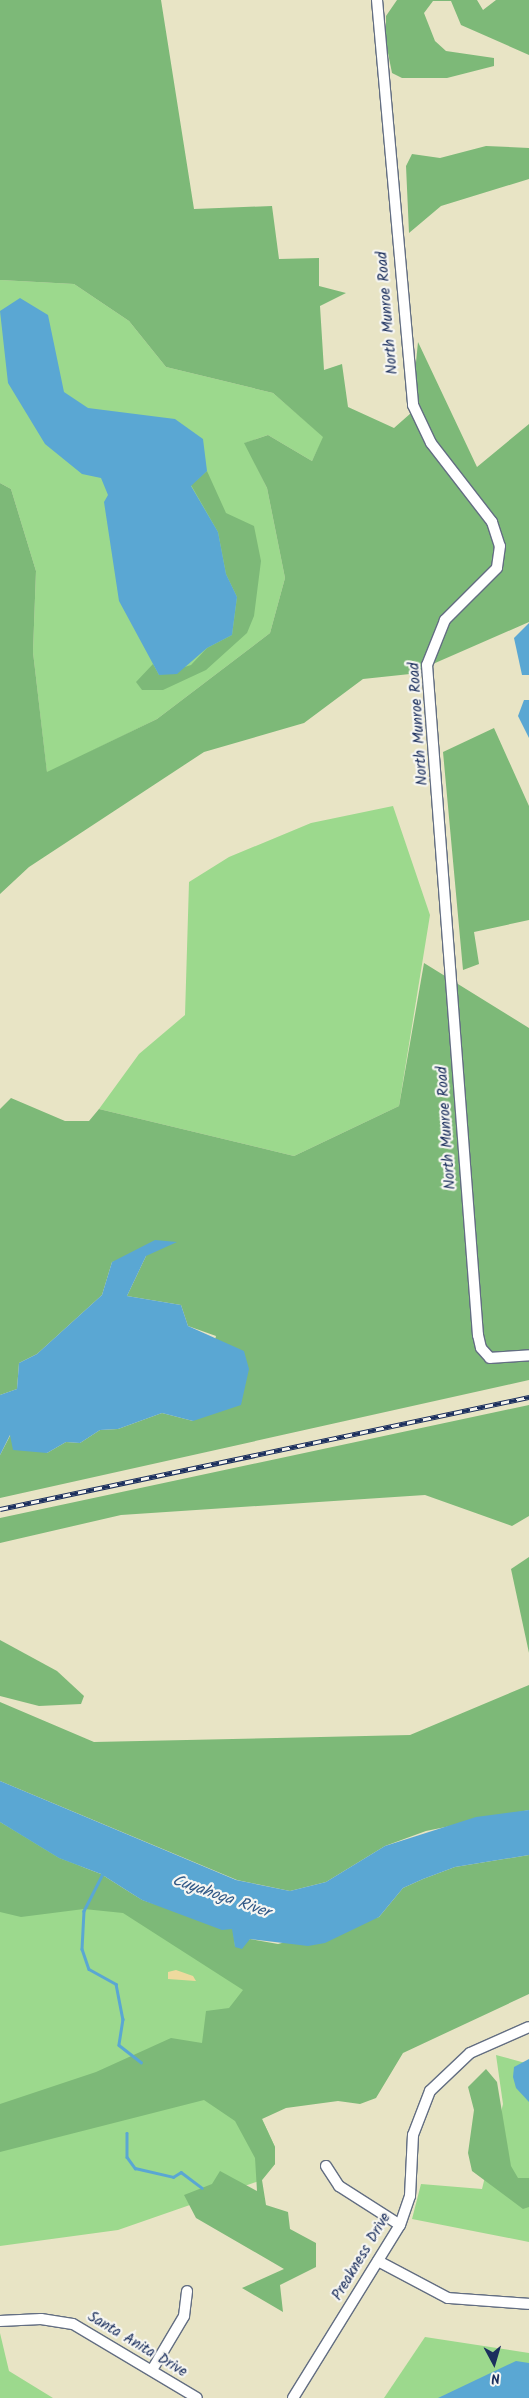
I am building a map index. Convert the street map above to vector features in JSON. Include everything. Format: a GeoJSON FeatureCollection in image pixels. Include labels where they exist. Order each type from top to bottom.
{"type":"FeatureCollection","features":[{"type":"Feature","properties":{"kind":"street","name":"North Munroe Road"},"geometry":{"type":"LineString","coordinates":[[377,0],[413,405],[431,443],[492,522],[500,546],[497,568],[446,620],[427,665],[481,1348],[497,1360],[529,1355]]}},
{"type":"Feature","properties":{"kind":"street","name":"Preakness Drive"},"geometry":{"type":"LineString","coordinates":[[293,2398],[400,2225],[410,2196],[413,2135],[430,2091],[466,2056],[529,2027]]}},
{"type":"Feature","properties":{"kind":"street"},"geometry":{"type":"LineString","coordinates":[[326,2166],[339,2186],[400,2225]]}},
{"type":"Feature","properties":{"kind":"street"},"geometry":{"type":"LineString","coordinates":[[378,2261],[448,2298],[529,2304]]}},
{"type":"Feature","properties":{"kind":"street"},"geometry":{"type":"LineString","coordinates":[[152,2370],[184,2316],[187,2291]]}},
{"type":"Feature","properties":{"kind":"street","name":"Santa Anita Drive"},"geometry":{"type":"LineString","coordinates":[[0,2321],[41,2319],[73,2324],[197,2398]]}},
{"type":"Feature","properties":{"kind":"green space"},"geometry":{"type":"Polygon","coordinates":[[[0,0],[161,0],[194,209],[272,206],[279,259],[319,258],[319,286],[346,293],[320,306],[324,370],[342,364],[348,407],[394,428],[411,413],[418,342],[477,467],[529,424],[529,622],[410,674],[363,679],[304,723],[204,752],[29,867],[0,894],[0,483],[11,489],[36,571],[33,652],[47,772],[157,719],[270,633],[285,578],[267,488],[244,443],[268,435],[312,461],[323,437],[273,393],[166,367],[129,321],[74,284],[0,280],[0,0]]]}},
{"type":"Feature","properties":{"kind":"green space"},"geometry":{"type":"Polygon","coordinates":[[[397,0],[477,0],[483,10],[496,0],[529,0],[529,55],[461,25],[451,1],[433,1],[424,13],[435,41],[446,51],[494,58],[494,66],[447,78],[402,78],[392,73],[386,43],[386,16],[397,0]]]}},
{"type":"Feature","properties":{"kind":"green space"},"geometry":{"type":"Polygon","coordinates":[[[486,146],[529,148],[529,179],[441,206],[409,233],[406,166],[412,154],[440,158],[486,146]]]}},
{"type":"Feature","properties":{"kind":"green space"},"geometry":{"type":"Polygon","coordinates":[[[0,280],[74,284],[129,321],[166,367],[273,393],[324,437],[312,461],[268,435],[245,443],[267,488],[285,578],[270,633],[157,719],[47,773],[33,652],[36,571],[11,489],[0,483],[0,280]]]}},
{"type":"Feature","properties":{"kind":"green space"},"geometry":{"type":"Polygon","coordinates":[[[207,471],[226,513],[254,526],[261,561],[254,616],[247,633],[206,670],[163,690],[142,690],[136,682],[153,664],[159,675],[191,665],[207,648],[232,635],[237,597],[226,574],[218,532],[191,485],[207,471]]]}},
{"type":"Feature","properties":{"kind":"green space"},"geometry":{"type":"Polygon","coordinates":[[[494,728],[529,806],[529,920],[474,932],[479,964],[463,970],[443,752],[494,728]]]}},
{"type":"Feature","properties":{"kind":"green space"},"geometry":{"type":"Polygon","coordinates":[[[393,806],[430,915],[399,1106],[294,1156],[99,1109],[139,1054],[185,1015],[189,882],[229,857],[311,823],[393,806]]]}},
{"type":"Feature","properties":{"kind":"green space"},"geometry":{"type":"Polygon","coordinates":[[[424,963],[529,1028],[529,1380],[0,1498],[0,1455],[11,1434],[47,1453],[66,1442],[80,1443],[100,1430],[118,1429],[162,1413],[193,1421],[216,1336],[188,1326],[181,1305],[127,1296],[146,1256],[112,1262],[102,1295],[37,1354],[19,1363],[17,1389],[0,1395],[0,1109],[11,1098],[65,1121],[89,1121],[99,1109],[294,1156],[399,1106],[424,963]]]}},
{"type":"Feature","properties":{"kind":"green space"},"geometry":{"type":"Polygon","coordinates":[[[529,1405],[529,1516],[512,1526],[425,1495],[121,1515],[0,1543],[0,1518],[529,1405]]]}},
{"type":"Feature","properties":{"kind":"green space"},"geometry":{"type":"Polygon","coordinates":[[[529,1557],[529,1653],[511,1569],[529,1557]]]}},
{"type":"Feature","properties":{"kind":"green space"},"geometry":{"type":"Polygon","coordinates":[[[0,1640],[57,1671],[84,1696],[81,1704],[39,1706],[0,1696],[0,1640]]]}},
{"type":"Feature","properties":{"kind":"green space"},"geometry":{"type":"Polygon","coordinates":[[[529,1685],[529,1810],[426,1831],[385,1846],[326,1882],[290,1891],[237,1880],[0,1781],[0,1702],[94,1742],[410,1735],[529,1685]]]}},
{"type":"Feature","properties":{"kind":"green space"},"geometry":{"type":"Polygon","coordinates":[[[0,1822],[146,1902],[244,1936],[260,2031],[262,2119],[275,2147],[275,2164],[262,2180],[118,2230],[0,2246],[0,1822]]]}},
{"type":"Feature","properties":{"kind":"green space"},"geometry":{"type":"Polygon","coordinates":[[[0,1822],[59,1858],[101,1874],[142,1900],[233,1929],[235,1947],[250,1939],[278,1944],[379,1917],[403,1888],[423,1879],[455,1867],[529,1855],[529,1994],[403,2053],[376,2098],[360,2104],[338,2101],[286,2108],[262,2119],[275,2147],[275,2164],[262,2180],[266,2205],[288,2212],[290,2229],[316,2243],[316,2267],[280,2285],[283,2312],[242,2288],[284,2269],[196,2218],[184,2195],[212,2184],[220,2171],[257,2191],[255,2158],[235,2121],[204,2100],[0,2152],[0,2104],[96,2072],[171,2038],[202,2043],[206,2011],[229,2008],[243,1990],[123,1913],[84,1909],[21,1917],[0,1912],[0,1822]]]}},
{"type":"Feature","properties":{"kind":"green space"},"geometry":{"type":"Polygon","coordinates":[[[496,2055],[529,2064],[529,2242],[412,2219],[421,2184],[482,2189],[503,2104],[496,2055]]]}},
{"type":"Feature","properties":{"kind":"green space"},"geometry":{"type":"Polygon","coordinates":[[[486,2069],[497,2082],[511,2166],[518,2178],[529,2178],[529,2207],[523,2209],[472,2171],[468,2153],[474,2110],[468,2087],[486,2069]]]}},
{"type":"Feature","properties":{"kind":"green space"},"geometry":{"type":"Polygon","coordinates":[[[0,2333],[9,2371],[53,2398],[0,2398],[0,2333]]]}},
{"type":"Feature","properties":{"kind":"green space"},"geometry":{"type":"Polygon","coordinates":[[[425,2337],[529,2353],[529,2398],[384,2398],[425,2337]]]}},
{"type":"Feature","properties":{"kind":"sand"},"geometry":{"type":"Polygon","coordinates":[[[176,1970],[193,1976],[196,1981],[168,1979],[168,1972],[176,1970]]]}},
{"type":"Feature","properties":{"kind":"water"},"geometry":{"type":"Polygon","coordinates":[[[20,298],[48,315],[64,392],[88,408],[175,419],[203,439],[207,471],[191,486],[218,532],[226,574],[237,597],[232,635],[207,648],[177,674],[159,675],[119,601],[104,502],[108,495],[101,478],[82,474],[45,444],[8,383],[0,311],[20,298]]]}},
{"type":"Feature","properties":{"kind":"water"},"geometry":{"type":"Polygon","coordinates":[[[529,623],[529,675],[522,675],[514,638],[529,623]]]}},
{"type":"Feature","properties":{"kind":"water"},"geometry":{"type":"Polygon","coordinates":[[[524,700],[529,700],[529,738],[518,716],[524,700]]]}},
{"type":"Feature","properties":{"kind":"water"},"geometry":{"type":"Polygon","coordinates":[[[155,1240],[177,1242],[146,1256],[127,1296],[181,1305],[188,1326],[244,1351],[249,1369],[241,1405],[193,1421],[162,1413],[118,1429],[100,1430],[80,1443],[66,1442],[47,1453],[13,1450],[10,1435],[0,1455],[0,1395],[17,1389],[19,1363],[37,1354],[102,1295],[112,1262],[155,1240]]]}},
{"type":"Feature","properties":{"kind":"water","name":"Cuyahoga River"},"geometry":{"type":"Polygon","coordinates":[[[0,1781],[236,1880],[290,1891],[326,1882],[385,1846],[476,1817],[529,1810],[529,1855],[455,1867],[423,1879],[403,1888],[379,1917],[325,1943],[308,1946],[250,1939],[242,1949],[235,1947],[232,1929],[222,1930],[142,1900],[101,1874],[59,1858],[0,1822],[0,1781]]]}},
{"type":"Feature","properties":{"kind":"water"},"geometry":{"type":"Polygon","coordinates":[[[529,2059],[529,2102],[516,2088],[513,2077],[514,2067],[529,2059]]]}},
{"type":"Feature","properties":{"kind":"water"},"geometry":{"type":"Polygon","coordinates":[[[516,2361],[529,2363],[529,2398],[438,2398],[516,2361]]]}},
{"type":"Feature","properties":{"kind":"waterway"},"geometry":{"type":"LineString","coordinates":[[104,1872],[84,1911],[82,1949],[89,1969],[116,1984],[123,2019],[119,2045],[141,2062]]}},
{"type":"Feature","properties":{"kind":"waterway"},"geometry":{"type":"LineString","coordinates":[[127,2133],[127,2157],[135,2168],[173,2177],[181,2172],[202,2188]]}},
{"type":"Feature","properties":{"kind":"railway"},"geometry":{"type":"LineString","coordinates":[[0,1509],[529,1397]]}}]}
